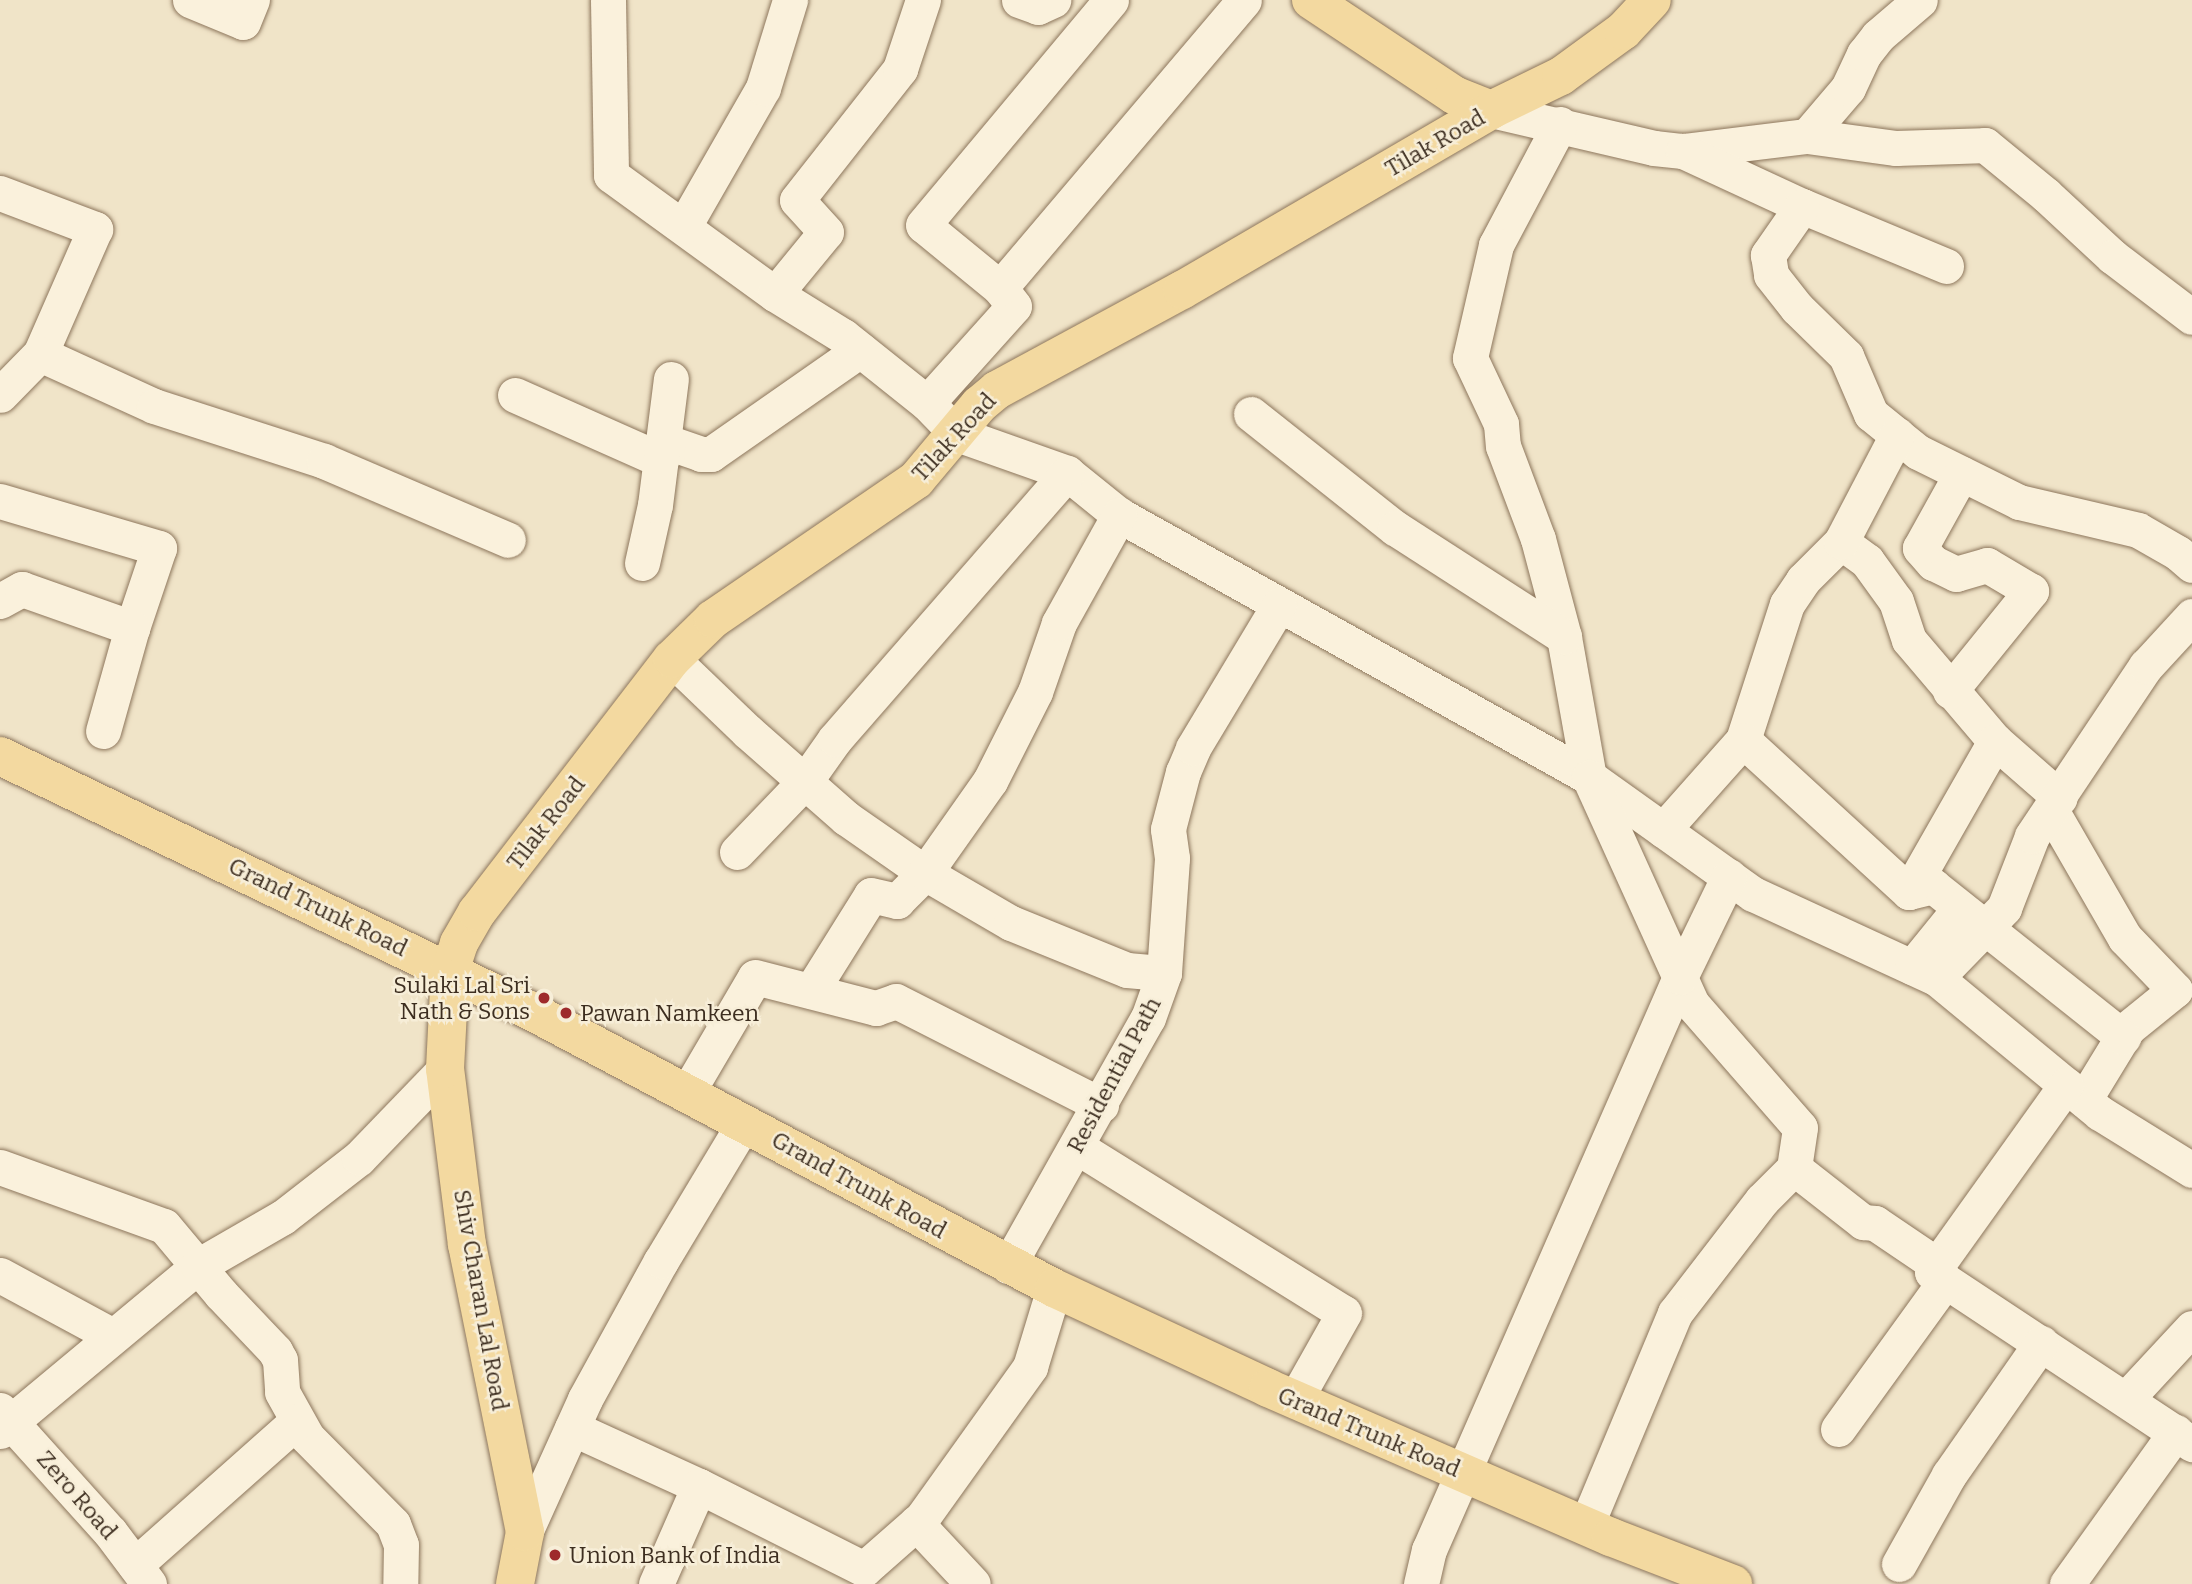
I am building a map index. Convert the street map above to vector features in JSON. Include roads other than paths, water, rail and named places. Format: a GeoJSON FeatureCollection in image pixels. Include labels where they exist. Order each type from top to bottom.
{"type":"FeatureCollection","features":[{"type":"Feature","properties":{"kind":"main road","name":"Tilak Road"},"geometry":{"type":"LineString","coordinates":[[450,971],[459,943],[477,912],[672,659],[713,619],[916,480],[957,435],[979,405],[997,390],[1182,290],[1491,110],[1561,76],[1623,31],[1652,0]]}},
{"type":"Feature","properties":{"kind":"main road"},"geometry":{"type":"LineString","coordinates":[[1319,2],[1454,95],[1491,110]]}},
{"type":"Feature","properties":{"kind":"main road","name":"Grand Trunk Road"},"geometry":{"type":"LineString","coordinates":[[0,756],[450,971],[744,1122],[1054,1288],[1464,1473],[1586,1526],[1733,1584]]}},
{"type":"Feature","properties":{"kind":"main road","name":"Shiv Charan Lal Road"},"geometry":{"type":"LineString","coordinates":[[450,971],[445,1069],[467,1245],[525,1532],[515,1584]]}},
{"type":"Feature","properties":{"kind":"street"},"geometry":{"type":"LineString","coordinates":[[190,0],[243,22],[252,0]]}},
{"type":"Feature","properties":{"kind":"street"},"geometry":{"type":"LineString","coordinates":[[608,0],[611,175],[775,294],[860,350],[927,403],[957,435],[1067,473],[1119,515],[1589,777],[1753,894],[1924,973],[2075,1092],[2192,1170]]}},
{"type":"Feature","properties":{"kind":"street"},"geometry":{"type":"LineString","coordinates":[[684,226],[763,88],[790,0]]}},
{"type":"Feature","properties":{"kind":"street"},"geometry":{"type":"LineString","coordinates":[[775,294],[826,232],[797,200],[900,69],[923,0]]}},
{"type":"Feature","properties":{"kind":"street"},"geometry":{"type":"LineString","coordinates":[[1019,0],[1038,7],[1053,0]]}},
{"type":"Feature","properties":{"kind":"street"},"geometry":{"type":"LineString","coordinates":[[1000,288],[1244,0]]}},
{"type":"Feature","properties":{"kind":"street"},"geometry":{"type":"LineString","coordinates":[[1807,136],[1848,88],[1864,54],[1878,36],[1920,0]]}},
{"type":"Feature","properties":{"kind":"street"},"geometry":{"type":"LineString","coordinates":[[927,403],[1014,306],[1000,288],[923,225],[1093,6]]}},
{"type":"Feature","properties":{"kind":"street"},"geometry":{"type":"LineString","coordinates":[[1491,110],[1654,148],[1683,151],[1807,136],[1896,148],[1984,145],[2046,195],[2113,257],[2192,317]]}},
{"type":"Feature","properties":{"kind":"street"},"geometry":{"type":"LineString","coordinates":[[1560,124],[1496,245],[1470,358],[1501,424],[1503,446],[1538,539],[1564,637],[1589,777],[1692,1004],[1800,1128],[1794,1168],[1762,1200],[1675,1313],[1586,1526]]}},
{"type":"Feature","properties":{"kind":"street"},"geometry":{"type":"LineString","coordinates":[[1683,151],[1802,206],[1946,265]]}},
{"type":"Feature","properties":{"kind":"street"},"geometry":{"type":"LineString","coordinates":[[0,193],[95,229],[40,354],[0,395]]}},
{"type":"Feature","properties":{"kind":"street"},"geometry":{"type":"LineString","coordinates":[[1802,206],[1768,255],[1771,275],[1797,308],[1846,356],[1871,414],[1918,452],[2019,502],[2138,530],[2190,560]]}},
{"type":"Feature","properties":{"kind":"street"},"geometry":{"type":"LineString","coordinates":[[515,395],[663,451],[711,454],[860,350]]}},
{"type":"Feature","properties":{"kind":"street"},"geometry":{"type":"LineString","coordinates":[[40,354],[154,406],[324,461],[508,540]]}},
{"type":"Feature","properties":{"kind":"street"},"geometry":{"type":"LineString","coordinates":[[642,563],[663,451],[671,379]]}},
{"type":"Feature","properties":{"kind":"street"},"geometry":{"type":"LineString","coordinates":[[1251,414],[1395,528],[1564,637]]}},
{"type":"Feature","properties":{"kind":"street"},"geometry":{"type":"LineString","coordinates":[[1663,830],[1743,740],[1787,604],[1803,580],[1841,542],[1897,435]]}},
{"type":"Feature","properties":{"kind":"street"},"geometry":{"type":"LineString","coordinates":[[737,852],[806,780],[835,739],[1067,473]]}},
{"type":"Feature","properties":{"kind":"street"},"geometry":{"type":"LineString","coordinates":[[1950,691],[2031,590],[1987,565],[1956,574],[1933,563],[1920,548],[1961,474]]}},
{"type":"Feature","properties":{"kind":"street"},"geometry":{"type":"LineString","coordinates":[[0,501],[159,548],[132,628],[103,731]]}},
{"type":"Feature","properties":{"kind":"street"},"geometry":{"type":"LineString","coordinates":[[811,991],[871,895],[897,901],[925,873],[990,781],[1035,692],[1059,623],[1119,515]]}},
{"type":"Feature","properties":{"kind":"street"},"geometry":{"type":"LineString","coordinates":[[1838,1429],[1941,1273],[2075,1092],[2128,1028],[2175,990],[2125,938],[2056,804],[1950,691],[1909,640],[1896,601],[1867,561],[1841,542]]}},
{"type":"Feature","properties":{"kind":"street"},"geometry":{"type":"LineString","coordinates":[[0,601],[22,589],[132,628]]}},
{"type":"Feature","properties":{"kind":"street","name":"Residential Path"},"geometry":{"type":"LineString","coordinates":[[1008,1265],[1148,1018],[1164,973],[1172,858],[1168,829],[1183,772],[1193,748],[1279,605]]}},
{"type":"Feature","properties":{"kind":"street"},"geometry":{"type":"LineString","coordinates":[[1924,973],[1973,918],[2004,908],[2032,836],[2056,804],[2146,666],[2192,616]]}},
{"type":"Feature","properties":{"kind":"street"},"geometry":{"type":"LineString","coordinates":[[672,659],[747,731],[806,780],[846,818],[925,873],[1011,923],[1127,970],[1164,973]]}},
{"type":"Feature","properties":{"kind":"street"},"geometry":{"type":"LineString","coordinates":[[1743,740],[1909,892]]}},
{"type":"Feature","properties":{"kind":"street"},"geometry":{"type":"LineString","coordinates":[[1909,892],[1995,741]]}},
{"type":"Feature","properties":{"kind":"street"},"geometry":{"type":"LineString","coordinates":[[1421,1584],[1429,1550],[1680,977],[1729,876]]}},
{"type":"Feature","properties":{"kind":"street"},"geometry":{"type":"LineString","coordinates":[[1909,892],[1933,886],[2123,1037]]}},
{"type":"Feature","properties":{"kind":"street"},"geometry":{"type":"LineString","coordinates":[[687,1093],[755,976],[876,1009],[896,1001],[1101,1105]]}},
{"type":"Feature","properties":{"kind":"street"},"geometry":{"type":"LineString","coordinates":[[3,1421],[198,1266],[283,1217],[359,1158],[445,1069]]}},
{"type":"Feature","properties":{"kind":"street"},"geometry":{"type":"LineString","coordinates":[[525,1532],[572,1427],[654,1272],[744,1122]]}},
{"type":"Feature","properties":{"kind":"street"},"geometry":{"type":"LineString","coordinates":[[1077,1147],[1344,1313],[1295,1399]]}},
{"type":"Feature","properties":{"kind":"street"},"geometry":{"type":"LineString","coordinates":[[0,1167],[164,1226],[275,1351],[280,1360],[282,1392],[307,1437],[393,1524],[401,1545],[400,1584]]}},
{"type":"Feature","properties":{"kind":"street"},"geometry":{"type":"LineString","coordinates":[[1794,1168],[1863,1222],[1875,1223],[2041,1343],[2184,1438],[2067,1584]]}},
{"type":"Feature","properties":{"kind":"street"},"geometry":{"type":"LineString","coordinates":[[0,1275],[111,1335]]}},
{"type":"Feature","properties":{"kind":"street"},"geometry":{"type":"LineString","coordinates":[[572,1427],[699,1486],[864,1569],[916,1523],[1030,1367],[1054,1288]]}},
{"type":"Feature","properties":{"kind":"street"},"geometry":{"type":"LineString","coordinates":[[2126,1399],[2192,1328]]}},
{"type":"Feature","properties":{"kind":"street"},"geometry":{"type":"LineString","coordinates":[[1899,1564],[1949,1475],[2041,1343]]}},
{"type":"Feature","properties":{"kind":"street","name":"Zero Road"},"geometry":{"type":"LineString","coordinates":[[3,1421],[92,1511],[142,1574]]}},
{"type":"Feature","properties":{"kind":"street"},"geometry":{"type":"LineString","coordinates":[[142,1574],[297,1421]]}},
{"type":"Feature","properties":{"kind":"street"},"geometry":{"type":"LineString","coordinates":[[656,1584],[699,1486]]}},
{"type":"Feature","properties":{"kind":"street"},"geometry":{"type":"LineString","coordinates":[[916,1523],[974,1584]]}},
{"type":"Feature","properties":{"kind":"place","name":"Sulaki Lal Sri Nath & Sons"},"geometry":{"type":"Point","coordinates":[544,998]}},
{"type":"Feature","properties":{"kind":"place","name":"Pawan Namkeen"},"geometry":{"type":"Point","coordinates":[566,1013]}},
{"type":"Feature","properties":{"kind":"place","name":"Union Bank of India"},"geometry":{"type":"Point","coordinates":[555,1555]}}]}
